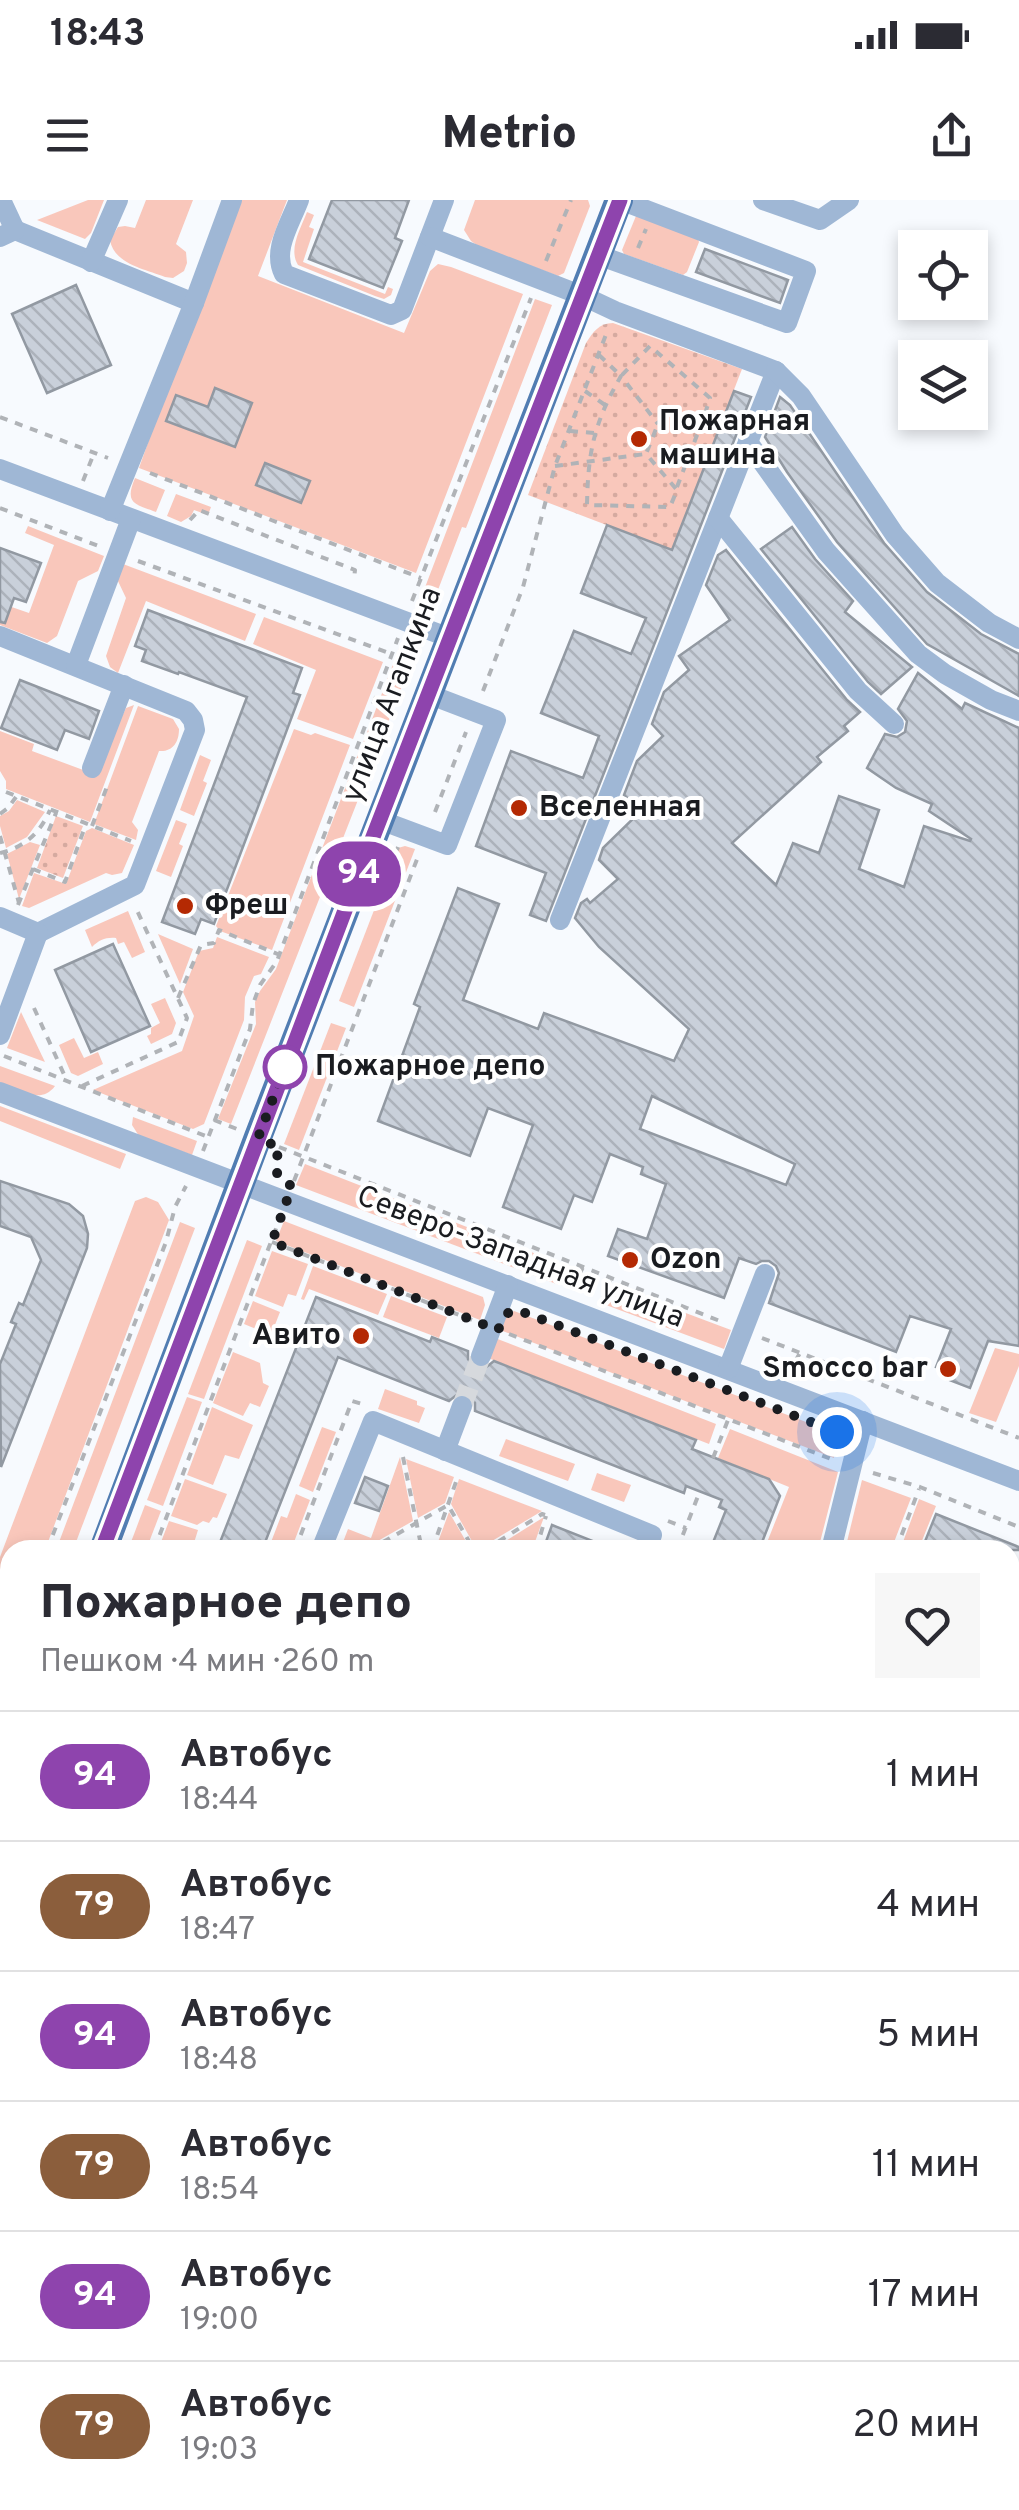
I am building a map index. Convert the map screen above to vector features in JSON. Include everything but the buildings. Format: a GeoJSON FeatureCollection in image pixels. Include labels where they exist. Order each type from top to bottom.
{"type":"FeatureCollection","features":[{"type":"Feature","properties":{"kind":"main road","name":"улица Агапкина"},"geometry":{"type":"LineString","coordinates":[[106,1540],[242,1183],[275,1144],[404,829],[428,694],[620,200]]}},
{"type":"Feature","properties":{"kind":"street"},"geometry":{"type":"LineString","coordinates":[[1,200],[7,234],[92,262],[194,303]]}},
{"type":"Feature","properties":{"kind":"street"},"geometry":{"type":"LineString","coordinates":[[92,262],[118,200]]}},
{"type":"Feature","properties":{"kind":"street"},"geometry":{"type":"LineString","coordinates":[[110,511],[232,200]]}},
{"type":"Feature","properties":{"kind":"street"},"geometry":{"type":"LineString","coordinates":[[299,200],[279,250],[278,261],[284,274],[391,316],[402,310],[444,200]]}},
{"type":"Feature","properties":{"kind":"street"},"geometry":{"type":"LineString","coordinates":[[598,255],[787,323],[806,271],[620,200]]}},
{"type":"Feature","properties":{"kind":"street"},"geometry":{"type":"LineString","coordinates":[[764,200],[820,220],[849,200]]}},
{"type":"Feature","properties":{"kind":"street"},"geometry":{"type":"LineString","coordinates":[[430,237],[776,371],[801,396],[894,535],[936,583],[1019,640]]}},
{"type":"Feature","properties":{"kind":"street"},"geometry":{"type":"LineString","coordinates":[[560,920],[776,371]]}},
{"type":"Feature","properties":{"kind":"street"},"geometry":{"type":"LineString","coordinates":[[748,442],[826,551],[918,654],[990,700],[1019,711]]}},
{"type":"Feature","properties":{"kind":"street"},"geometry":{"type":"LineString","coordinates":[[0,469],[450,638]]}},
{"type":"Feature","properties":{"kind":"street"},"geometry":{"type":"LineString","coordinates":[[718,518],[858,692],[894,724]]}},
{"type":"Feature","properties":{"kind":"street"},"geometry":{"type":"LineString","coordinates":[[76,665],[131,519]]}},
{"type":"Feature","properties":{"kind":"street"},"geometry":{"type":"LineString","coordinates":[[0,636],[186,711],[195,730],[135,886],[38,933],[1,1045]]}},
{"type":"Feature","properties":{"kind":"street"},"geometry":{"type":"LineString","coordinates":[[92,768],[124,685]]}},
{"type":"Feature","properties":{"kind":"street"},"geometry":{"type":"LineString","coordinates":[[404,829],[447,845],[496,720],[428,694]]}},
{"type":"Feature","properties":{"kind":"street"},"geometry":{"type":"LineString","coordinates":[[0,917],[38,933]]}},
{"type":"Feature","properties":{"kind":"street","name":"Северо-Западная улица"},"geometry":{"type":"LineString","coordinates":[[0,1092],[242,1183],[285,1192],[508,1285],[1019,1481]]}},
{"type":"Feature","properties":{"kind":"street"},"geometry":{"type":"LineString","coordinates":[[728,1369],[765,1274]]}},
{"type":"Feature","properties":{"kind":"street"},"geometry":{"type":"LineString","coordinates":[[481,1356],[508,1285]]}},
{"type":"Feature","properties":{"kind":"street"},"geometry":{"type":"LineString","coordinates":[[454,1454],[462,1406]]}},
{"type":"Feature","properties":{"kind":"street"},"geometry":{"type":"LineString","coordinates":[[834,1540],[863,1421]]}},
{"type":"Feature","properties":{"kind":"street"},"geometry":{"type":"LineString","coordinates":[[326,1540],[373,1422],[652,1535],[650,1540]]}},
{"type":"Feature","properties":{"kind":"path"},"geometry":{"type":"LineString","coordinates":[[52,1540],[166,1242],[180,1194],[193,1176],[250,1030],[253,1004],[280,955],[404,622],[571,200]]}},
{"type":"Feature","properties":{"kind":"path"},"geometry":{"type":"LineString","coordinates":[[630,268],[652,212]]}},
{"type":"Feature","properties":{"kind":"path"},"geometry":{"type":"LineString","coordinates":[[382,888],[404,829],[474,712],[523,586],[556,466],[614,311]]}},
{"type":"Feature","properties":{"kind":"path"},"geometry":{"type":"LineString","coordinates":[[650,346],[710,398],[670,508],[587,505],[588,462],[605,405],[621,376],[650,346]]}},
{"type":"Feature","properties":{"kind":"path"},"geometry":{"type":"LineString","coordinates":[[599,356],[621,376],[658,424]]}},
{"type":"Feature","properties":{"kind":"path"},"geometry":{"type":"LineString","coordinates":[[585,391],[605,405]]}},
{"type":"Feature","properties":{"kind":"path"},"geometry":{"type":"LineString","coordinates":[[0,417],[422,578]]}},
{"type":"Feature","properties":{"kind":"path"},"geometry":{"type":"LineString","coordinates":[[658,424],[704,417]]}},
{"type":"Feature","properties":{"kind":"path"},"geometry":{"type":"LineString","coordinates":[[646,454],[658,424]]}},
{"type":"Feature","properties":{"kind":"path"},"geometry":{"type":"LineString","coordinates":[[570,431],[594,433]]}},
{"type":"Feature","properties":{"kind":"path"},"geometry":{"type":"LineString","coordinates":[[646,454],[676,490]]}},
{"type":"Feature","properties":{"kind":"path"},"geometry":{"type":"LineString","coordinates":[[556,466],[646,454]]}},
{"type":"Feature","properties":{"kind":"path"},"geometry":{"type":"LineString","coordinates":[[0,508],[392,654]]}},
{"type":"Feature","properties":{"kind":"path"},"geometry":{"type":"LineString","coordinates":[[184,522],[199,510],[355,570],[357,586]]}},
{"type":"Feature","properties":{"kind":"path"},"geometry":{"type":"LineString","coordinates":[[6,792],[149,848]]}},
{"type":"Feature","properties":{"kind":"path"},"geometry":{"type":"LineString","coordinates":[[0,814],[16,796]]}},
{"type":"Feature","properties":{"kind":"path"},"geometry":{"type":"LineString","coordinates":[[2,852],[35,835],[53,811]]}},
{"type":"Feature","properties":{"kind":"path"},"geometry":{"type":"LineString","coordinates":[[0,836],[19,903],[53,811]]}},
{"type":"Feature","properties":{"kind":"path"},"geometry":{"type":"LineString","coordinates":[[33,869],[64,882],[86,824]]}},
{"type":"Feature","properties":{"kind":"path"},"geometry":{"type":"LineString","coordinates":[[158,1540],[272,1242],[285,1192],[292,1186],[304,1157],[404,829]]}},
{"type":"Feature","properties":{"kind":"path"},"geometry":{"type":"LineString","coordinates":[[82,1086],[178,1042],[186,1018],[135,906],[142,903]]}},
{"type":"Feature","properties":{"kind":"path"},"geometry":{"type":"LineString","coordinates":[[178,998],[201,945],[214,942],[219,930],[280,955]]}},
{"type":"Feature","properties":{"kind":"path"},"geometry":{"type":"LineString","coordinates":[[28,996],[68,1081]]}},
{"type":"Feature","properties":{"kind":"path"},"geometry":{"type":"LineString","coordinates":[[1,1045],[68,1081],[208,1136]]}},
{"type":"Feature","properties":{"kind":"path"},"geometry":{"type":"LineString","coordinates":[[214,1120],[1019,1438]]}},
{"type":"Feature","properties":{"kind":"path"},"geometry":{"type":"LineString","coordinates":[[272,1242],[728,1420],[920,1487],[1019,1527]]}},
{"type":"Feature","properties":{"kind":"path"},"geometry":{"type":"LineString","coordinates":[[562,1288],[577,1280],[583,1267]]}},
{"type":"Feature","properties":{"kind":"path"},"geometry":{"type":"LineString","coordinates":[[713,1458],[728,1420]]}},
{"type":"Feature","properties":{"kind":"path"},"geometry":{"type":"LineString","coordinates":[[410,1436],[403,1456],[420,1540]]}},
{"type":"Feature","properties":{"kind":"path"},"geometry":{"type":"LineString","coordinates":[[436,1540],[448,1505],[454,1454]]}},
{"type":"Feature","properties":{"kind":"path"},"geometry":{"type":"LineString","coordinates":[[900,1540],[920,1487]]}},
{"type":"Feature","properties":{"kind":"path"},"geometry":{"type":"LineString","coordinates":[[681,1540],[700,1491]]}},
{"type":"Feature","properties":{"kind":"path"},"geometry":{"type":"LineString","coordinates":[[539,1540],[555,1494]]}},
{"type":"Feature","properties":{"kind":"path"},"geometry":{"type":"LineString","coordinates":[[386,1540],[448,1505]]}},
{"type":"Feature","properties":{"kind":"path"},"geometry":{"type":"LineString","coordinates":[[448,1505],[468,1540]]}},
{"type":"Feature","properties":{"kind":"path"},"geometry":{"type":"LineString","coordinates":[[501,1540],[542,1514],[546,1516]]}},
{"type":"Feature","properties":{"kind":"shaded area"},"geometry":{"type":"Polygon","coordinates":[[[88,200],[104,200],[85,239],[37,220],[88,200]]]}},
{"type":"Feature","properties":{"kind":"shaded area"},"geometry":{"type":"Polygon","coordinates":[[[146,200],[193,200],[176,244],[186,252],[187,263],[184,271],[173,278],[132,265],[117,255],[110,240],[118,227],[135,228],[146,200]]]}},
{"type":"Feature","properties":{"kind":"shaded area"},"geometry":{"type":"Polygon","coordinates":[[[234,200],[287,200],[258,276],[404,333],[430,271],[438,264],[523,294],[416,573],[139,468],[234,200]],[[215,389],[208,407],[176,395],[166,421],[235,447],[252,403],[215,389]]]}},
{"type":"Feature","properties":{"kind":"shaded area"},"geometry":{"type":"Polygon","coordinates":[[[475,200],[588,200],[590,206],[564,273],[558,276],[471,241],[464,230],[475,200]]]}},
{"type":"Feature","properties":{"kind":"shaded area"},"geometry":{"type":"Polygon","coordinates":[[[307,212],[314,215],[309,227],[314,229],[303,262],[385,294],[388,287],[393,289],[391,295],[384,299],[298,265],[295,245],[307,212]]]}},
{"type":"Feature","properties":{"kind":"shaded area"},"geometry":{"type":"Polygon","coordinates":[[[636,216],[697,235],[699,242],[687,272],[683,275],[624,254],[622,250],[636,216]]]}},
{"type":"Feature","properties":{"kind":"shaded area"},"geometry":{"type":"Polygon","coordinates":[[[535,299],[552,305],[433,603],[416,611],[535,299]]]}},
{"type":"Feature","properties":{"kind":"shaded area"},"geometry":{"type":"Polygon","coordinates":[[[613,323],[742,369],[672,550],[528,495],[586,343],[600,326],[613,323]]]}},
{"type":"Feature","properties":{"kind":"shaded area"},"geometry":{"type":"Polygon","coordinates":[[[135,478],[165,490],[156,512],[131,498],[135,478]]]}},
{"type":"Feature","properties":{"kind":"shaded area"},"geometry":{"type":"Polygon","coordinates":[[[176,494],[211,507],[208,515],[194,510],[181,522],[167,516],[176,494]]]}},
{"type":"Feature","properties":{"kind":"shaded area"},"geometry":{"type":"Polygon","coordinates":[[[28,526],[104,556],[98,571],[78,581],[57,636],[47,643],[0,625],[0,603],[29,613],[54,545],[25,533],[28,526]]]}},
{"type":"Feature","properties":{"kind":"shaded area"},"geometry":{"type":"Polygon","coordinates":[[[123,564],[256,614],[245,641],[146,601],[118,673],[110,667],[106,656],[126,598],[117,579],[123,564]]]}},
{"type":"Feature","properties":{"kind":"shaded area"},"geometry":{"type":"Polygon","coordinates":[[[264,617],[383,662],[353,739],[297,719],[316,670],[253,644],[264,617]]]}},
{"type":"Feature","properties":{"kind":"shaded area"},"geometry":{"type":"Polygon","coordinates":[[[400,646],[408,657],[408,670],[378,749],[363,743],[400,646]]]}},
{"type":"Feature","properties":{"kind":"shaded area"},"geometry":{"type":"Polygon","coordinates":[[[134,705],[90,822],[6,789],[0,771],[0,731],[34,744],[32,751],[94,774],[126,708],[134,705]]]}},
{"type":"Feature","properties":{"kind":"shaded area"},"geometry":{"type":"Polygon","coordinates":[[[138,706],[173,719],[179,729],[174,745],[159,751],[132,822],[138,830],[136,840],[94,824],[138,706]]]}},
{"type":"Feature","properties":{"kind":"shaded area"},"geometry":{"type":"Polygon","coordinates":[[[294,729],[350,745],[272,950],[220,931],[216,926],[294,729]]]}},
{"type":"Feature","properties":{"kind":"shaded area"},"geometry":{"type":"Polygon","coordinates":[[[360,749],[376,754],[231,1124],[218,1119],[256,1024],[255,1002],[276,969],[360,749]]]}},
{"type":"Feature","properties":{"kind":"shaded area"},"geometry":{"type":"Polygon","coordinates":[[[200,755],[211,760],[194,816],[180,810],[200,755]]]}},
{"type":"Feature","properties":{"kind":"shaded area"},"geometry":{"type":"Polygon","coordinates":[[[17,800],[45,812],[27,837],[6,848],[0,816],[17,800]]]}},
{"type":"Feature","properties":{"kind":"shaded area"},"geometry":{"type":"Polygon","coordinates":[[[56,816],[83,826],[63,878],[37,868],[56,816]]]}},
{"type":"Feature","properties":{"kind":"shaded area"},"geometry":{"type":"Polygon","coordinates":[[[176,820],[187,824],[171,877],[156,871],[176,820]]]}},
{"type":"Feature","properties":{"kind":"shaded area"},"geometry":{"type":"Polygon","coordinates":[[[92,828],[134,845],[122,873],[106,873],[29,908],[22,906],[34,873],[66,884],[86,831],[92,828]]]}},
{"type":"Feature","properties":{"kind":"shaded area"},"geometry":{"type":"Polygon","coordinates":[[[30,842],[40,845],[19,899],[7,854],[30,842]]]}},
{"type":"Feature","properties":{"kind":"shaded area"},"geometry":{"type":"Polygon","coordinates":[[[398,848],[415,849],[354,1007],[339,1001],[398,848]]]}},
{"type":"Feature","properties":{"kind":"shaded area"},"geometry":{"type":"Polygon","coordinates":[[[128,911],[145,952],[132,958],[124,942],[118,944],[116,938],[92,947],[85,930],[128,911]]]}},
{"type":"Feature","properties":{"kind":"shaded area"},"geometry":{"type":"Polygon","coordinates":[[[158,934],[193,949],[180,984],[158,934]]]}},
{"type":"Feature","properties":{"kind":"shaded area"},"geometry":{"type":"Polygon","coordinates":[[[217,937],[269,957],[261,974],[254,976],[245,997],[244,1020],[204,1124],[193,1129],[93,1090],[182,1051],[194,1016],[183,992],[199,951],[213,948],[217,937]]]}},
{"type":"Feature","properties":{"kind":"shaded area"},"geometry":{"type":"Polygon","coordinates":[[[165,998],[176,1023],[172,1034],[151,1044],[147,1036],[160,1023],[151,1004],[165,998]]]}},
{"type":"Feature","properties":{"kind":"shaded area"},"geometry":{"type":"Polygon","coordinates":[[[21,1012],[45,1062],[7,1048],[21,1012]]]}},
{"type":"Feature","properties":{"kind":"shaded area"},"geometry":{"type":"Polygon","coordinates":[[[331,1023],[346,1028],[299,1150],[284,1144],[331,1023]]]}},
{"type":"Feature","properties":{"kind":"shaded area"},"geometry":{"type":"Polygon","coordinates":[[[74,1038],[84,1058],[98,1052],[103,1064],[78,1076],[71,1073],[59,1045],[74,1038]]]}},
{"type":"Feature","properties":{"kind":"shaded area"},"geometry":{"type":"Polygon","coordinates":[[[0,1066],[55,1086],[43,1095],[23,1092],[0,1082],[0,1066]]]}},
{"type":"Feature","properties":{"kind":"shaded area"},"geometry":{"type":"Polygon","coordinates":[[[0,1106],[126,1154],[120,1169],[0,1121],[0,1106]]]}},
{"type":"Feature","properties":{"kind":"shaded area"},"geometry":{"type":"Polygon","coordinates":[[[133,1117],[197,1141],[192,1155],[139,1136],[132,1125],[133,1117]]]}},
{"type":"Feature","properties":{"kind":"shaded area"},"geometry":{"type":"Polygon","coordinates":[[[305,1164],[580,1271],[571,1282],[559,1285],[296,1185],[305,1164]]]}},
{"type":"Feature","properties":{"kind":"shaded area"},"geometry":{"type":"Polygon","coordinates":[[[146,1197],[158,1202],[169,1220],[49,1540],[6,1540],[135,1201],[146,1197]]]}},
{"type":"Feature","properties":{"kind":"shaded area"},"geometry":{"type":"Polygon","coordinates":[[[284,1221],[483,1297],[485,1305],[480,1320],[276,1241],[284,1221]]]}},
{"type":"Feature","properties":{"kind":"shaded area"},"geometry":{"type":"Polygon","coordinates":[[[180,1222],[195,1228],[77,1540],[60,1540],[180,1222]]]}},
{"type":"Feature","properties":{"kind":"shaded area"},"geometry":{"type":"Polygon","coordinates":[[[247,1240],[262,1246],[204,1399],[188,1394],[247,1240]]]}},
{"type":"Feature","properties":{"kind":"shaded area"},"geometry":{"type":"Polygon","coordinates":[[[272,1251],[308,1264],[296,1296],[288,1294],[283,1307],[255,1296],[272,1251]]]}},
{"type":"Feature","properties":{"kind":"shaded area"},"geometry":{"type":"Polygon","coordinates":[[[313,1266],[387,1294],[378,1315],[309,1289],[301,1299],[313,1266]]]}},
{"type":"Feature","properties":{"kind":"shaded area"},"geometry":{"type":"Polygon","coordinates":[[[611,1285],[731,1330],[724,1349],[606,1305],[611,1285]]]}},
{"type":"Feature","properties":{"kind":"shaded area"},"geometry":{"type":"Polygon","coordinates":[[[391,1296],[447,1317],[439,1338],[383,1317],[391,1296]]]}},
{"type":"Feature","properties":{"kind":"shaded area"},"geometry":{"type":"Polygon","coordinates":[[[253,1301],[280,1312],[271,1335],[244,1324],[253,1301]]]}},
{"type":"Feature","properties":{"kind":"shaded area"},"geometry":{"type":"Polygon","coordinates":[[[514,1311],[835,1433],[834,1458],[500,1330],[514,1311]]]}},
{"type":"Feature","properties":{"kind":"shaded area"},"geometry":{"type":"Polygon","coordinates":[[[495,1338],[716,1424],[709,1444],[488,1358],[495,1338]]]}},
{"type":"Feature","properties":{"kind":"shaded area"},"geometry":{"type":"Polygon","coordinates":[[[995,1348],[1019,1354],[1019,1366],[996,1422],[969,1413],[995,1348]]]}},
{"type":"Feature","properties":{"kind":"shaded area"},"geometry":{"type":"Polygon","coordinates":[[[233,1352],[260,1363],[263,1383],[269,1386],[260,1407],[250,1403],[243,1416],[213,1403],[233,1352]]]}},
{"type":"Feature","properties":{"kind":"shaded area"},"geometry":{"type":"Polygon","coordinates":[[[385,1389],[425,1408],[419,1423],[378,1409],[385,1389]]]}},
{"type":"Feature","properties":{"kind":"shaded area"},"geometry":{"type":"Polygon","coordinates":[[[187,1397],[202,1402],[163,1506],[147,1500],[187,1397]]]}},
{"type":"Feature","properties":{"kind":"shaded area"},"geometry":{"type":"Polygon","coordinates":[[[212,1407],[253,1425],[239,1459],[225,1455],[213,1485],[187,1475],[212,1407]]]}},
{"type":"Feature","properties":{"kind":"shaded area"},"geometry":{"type":"Polygon","coordinates":[[[322,1427],[336,1432],[313,1492],[299,1486],[322,1427]]]}},
{"type":"Feature","properties":{"kind":"shaded area"},"geometry":{"type":"Polygon","coordinates":[[[730,1429],[838,1472],[821,1540],[768,1540],[789,1487],[718,1458],[730,1429]]]}},
{"type":"Feature","properties":{"kind":"shaded area"},"geometry":{"type":"Polygon","coordinates":[[[506,1439],[575,1464],[568,1481],[499,1456],[506,1439]]]}},
{"type":"Feature","properties":{"kind":"shaded area"},"geometry":{"type":"Polygon","coordinates":[[[400,1457],[413,1521],[380,1540],[344,1540],[348,1529],[371,1538],[400,1457]]]}},
{"type":"Feature","properties":{"kind":"shaded area"},"geometry":{"type":"Polygon","coordinates":[[[406,1459],[454,1477],[445,1503],[418,1518],[406,1459]]]}},
{"type":"Feature","properties":{"kind":"shaded area"},"geometry":{"type":"Polygon","coordinates":[[[597,1473],[631,1485],[624,1502],[591,1490],[597,1473]]]}},
{"type":"Feature","properties":{"kind":"shaded area"},"geometry":{"type":"Polygon","coordinates":[[[185,1479],[227,1494],[217,1518],[197,1525],[171,1516],[185,1479]]]}},
{"type":"Feature","properties":{"kind":"shaded area"},"geometry":{"type":"Polygon","coordinates":[[[459,1479],[542,1511],[494,1540],[471,1540],[451,1504],[459,1479]]]}},
{"type":"Feature","properties":{"kind":"shaded area"},"geometry":{"type":"Polygon","coordinates":[[[862,1480],[911,1498],[895,1540],[847,1540],[862,1480]]]}},
{"type":"Feature","properties":{"kind":"shaded area"},"geometry":{"type":"Polygon","coordinates":[[[296,1494],[310,1500],[295,1540],[272,1540],[281,1516],[287,1518],[296,1494]]]}},
{"type":"Feature","properties":{"kind":"shaded area"},"geometry":{"type":"Polygon","coordinates":[[[919,1499],[936,1506],[922,1540],[904,1540],[919,1499]]]}},
{"type":"Feature","properties":{"kind":"shaded area"},"geometry":{"type":"Polygon","coordinates":[[[145,1505],[161,1511],[150,1540],[132,1540],[145,1505]]]}},
{"type":"Feature","properties":{"kind":"shaded area"},"geometry":{"type":"Polygon","coordinates":[[[449,1512],[465,1540],[439,1540],[449,1512]]]}},
{"type":"Feature","properties":{"kind":"shaded area"},"geometry":{"type":"Polygon","coordinates":[[[544,1517],[536,1540],[507,1540],[544,1517]]]}},
{"type":"Feature","properties":{"kind":"shaded area"},"geometry":{"type":"Polygon","coordinates":[[[169,1521],[198,1530],[195,1540],[162,1540],[169,1521]]]}},
{"type":"Feature","properties":{"kind":"tunnel"},"geometry":{"type":"LineString","coordinates":[[462,1406],[481,1356]]}},
{"type":"Feature","properties":{"kind":"bus line","name":"94"},"geometry":{"type":"LineString","coordinates":[[106,1540],[620,200]]}},
{"type":"Feature","properties":{"kind":"place","name":"Пожарная машина"},"geometry":{"type":"Point","coordinates":[639,439]}},
{"type":"Feature","properties":{"kind":"place","name":"Вселенная"},"geometry":{"type":"Point","coordinates":[519,808]}},
{"type":"Feature","properties":{"kind":"place","name":"Фреш"},"geometry":{"type":"Point","coordinates":[185,906]}},
{"type":"Feature","properties":{"kind":"place","name":"Пожарное депо"},"geometry":{"type":"Point","coordinates":[285,1067]}},
{"type":"Feature","properties":{"kind":"place","name":"Ozon"},"geometry":{"type":"Point","coordinates":[630,1260]}},
{"type":"Feature","properties":{"kind":"place","name":"Авито"},"geometry":{"type":"Point","coordinates":[361,1336]}},
{"type":"Feature","properties":{"kind":"place","name":"Smocco bar"},"geometry":{"type":"Point","coordinates":[948,1369]}},
{"type":"Feature","properties":{"kind":"route"},"geometry":{"type":"LineString","coordinates":[[285,1067],[258,1138],[280,1148],[277,1176],[292,1186],[272,1242],[498,1330],[508,1312],[520,1311],[837,1432]]}}]}
